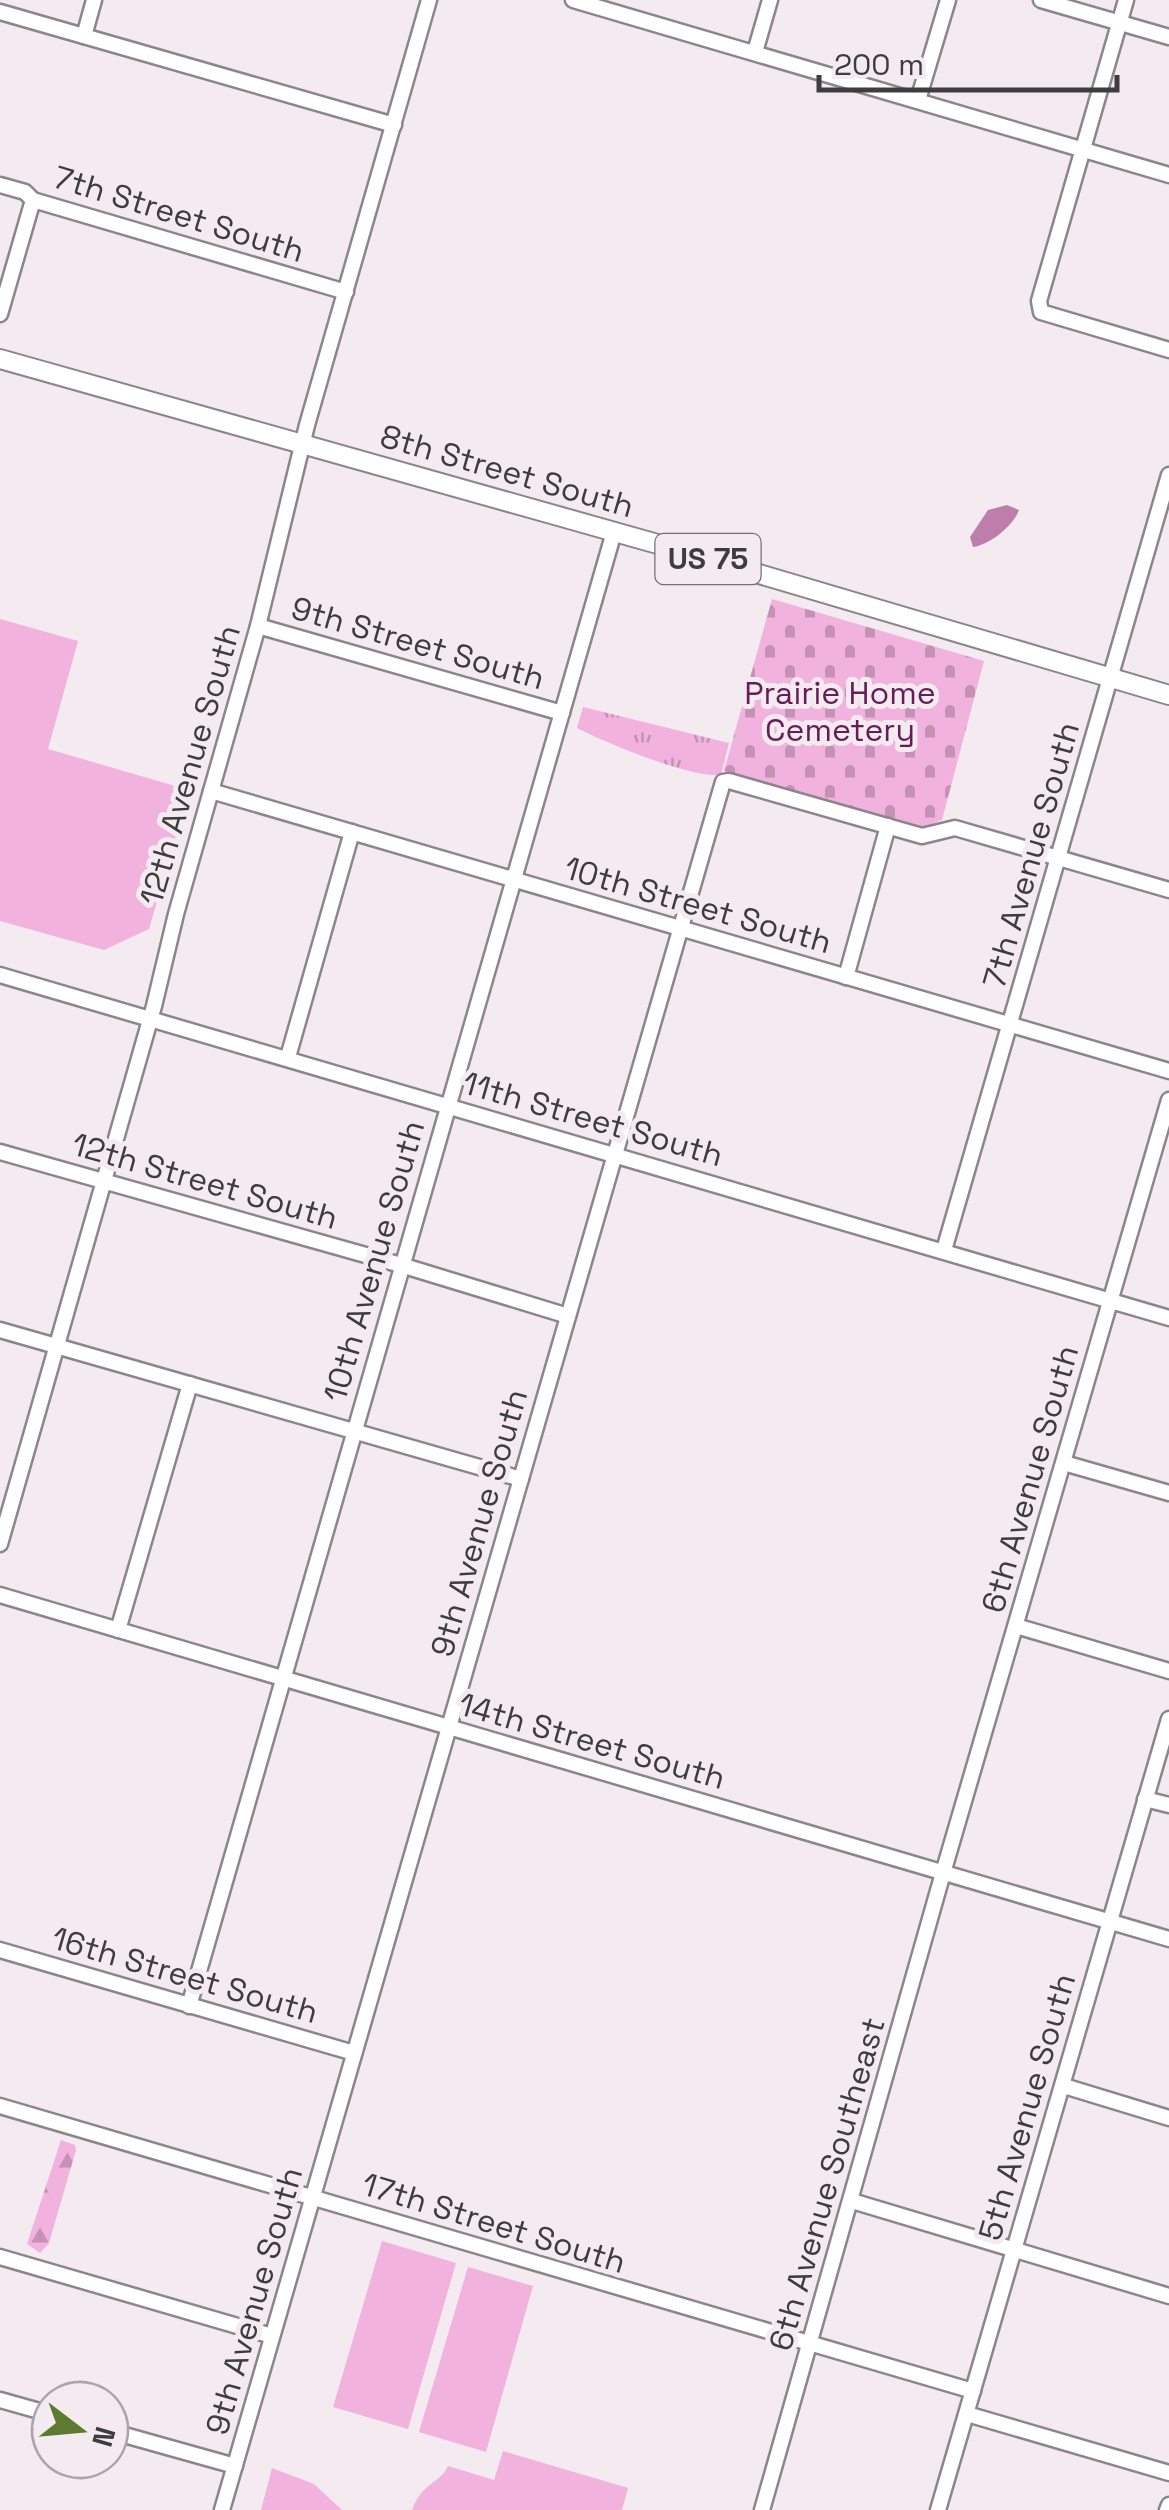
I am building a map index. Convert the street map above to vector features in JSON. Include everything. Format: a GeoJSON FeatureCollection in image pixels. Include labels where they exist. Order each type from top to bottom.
{"type":"FeatureCollection","features":[{"type":"Feature","properties":{"kind":"main road","name":"8th Street South"},"geometry":{"type":"LineString","coordinates":[[0,358],[1169,695]]}},
{"type":"Feature","properties":{"kind":"street"},"geometry":{"type":"LineString","coordinates":[[84,36],[94,0]]}},
{"type":"Feature","properties":{"kind":"street","name":"12th Avenue South"},"geometry":{"type":"LineString","coordinates":[[0,1544],[150,1018],[258,626],[303,445],[429,0]]}},
{"type":"Feature","properties":{"kind":"street"},"geometry":{"type":"LineString","coordinates":[[573,0],[1169,174]]}},
{"type":"Feature","properties":{"kind":"street"},"geometry":{"type":"LineString","coordinates":[[754,52],[770,0]]}},
{"type":"Feature","properties":{"kind":"street"},"geometry":{"type":"LineString","coordinates":[[918,100],[948,0]]}},
{"type":"Feature","properties":{"kind":"street"},"geometry":{"type":"LineString","coordinates":[[1041,0],[1169,36]]}},
{"type":"Feature","properties":{"kind":"street"},"geometry":{"type":"LineString","coordinates":[[1126,0],[1039,301],[1041,312],[1169,350]]}},
{"type":"Feature","properties":{"kind":"street"},"geometry":{"type":"LineString","coordinates":[[0,12],[394,124]]}},
{"type":"Feature","properties":{"kind":"street","name":"7th Street South"},"geometry":{"type":"LineString","coordinates":[[0,184],[24,192],[32,200],[346,292]]}},
{"type":"Feature","properties":{"kind":"street"},"geometry":{"type":"LineString","coordinates":[[0,314],[32,200]]}},
{"type":"Feature","properties":{"kind":"street","name":"7th Avenue South"},"geometry":{"type":"LineString","coordinates":[[944,1250],[1169,475]]}},
{"type":"Feature","properties":{"kind":"street","name":"10th Avenue South"},"geometry":{"type":"LineString","coordinates":[[189,2006],[614,532]]}},
{"type":"Feature","properties":{"kind":"street","name":"9th Street South"},"geometry":{"type":"LineString","coordinates":[[258,626],[562,713]]}},
{"type":"Feature","properties":{"kind":"street","name":"9th Avenue South"},"geometry":{"type":"LineString","coordinates":[[222,2510],[723,782],[888,826]]}},
{"type":"Feature","properties":{"kind":"street","name":"10th Street South"},"geometry":{"type":"LineString","coordinates":[[211,790],[1169,1071]]}},
{"type":"Feature","properties":{"kind":"street"},"geometry":{"type":"LineString","coordinates":[[846,977],[888,826],[922,836],[955,828],[1169,890]]}},
{"type":"Feature","properties":{"kind":"street"},"geometry":{"type":"LineString","coordinates":[[288,1057],[352,832]]}},
{"type":"Feature","properties":{"kind":"street","name":"11th Street South"},"geometry":{"type":"LineString","coordinates":[[0,975],[1169,1318]]}},
{"type":"Feature","properties":{"kind":"street","name":"6th Avenue South"},"geometry":{"type":"LineString","coordinates":[[943,1873],[1169,1100]]}},
{"type":"Feature","properties":{"kind":"street","name":"12th Street South"},"geometry":{"type":"LineString","coordinates":[[0,1152],[568,1316]]}},
{"type":"Feature","properties":{"kind":"street"},"geometry":{"type":"LineString","coordinates":[[0,1330],[521,1478]]}},
{"type":"Feature","properties":{"kind":"street"},"geometry":{"type":"LineString","coordinates":[[118,1630],[190,1384]]}},
{"type":"Feature","properties":{"kind":"street"},"geometry":{"type":"LineString","coordinates":[[1064,1463],[1169,1493]]}},
{"type":"Feature","properties":{"kind":"street","name":"14th Street South"},"geometry":{"type":"LineString","coordinates":[[0,1595],[1169,1939]]}},
{"type":"Feature","properties":{"kind":"street"},"geometry":{"type":"LineString","coordinates":[[1016,1626],[1169,1672]]}},
{"type":"Feature","properties":{"kind":"street","name":"5th Avenue South"},"geometry":{"type":"LineString","coordinates":[[938,2510],[1169,1719]]}},
{"type":"Feature","properties":{"kind":"street"},"geometry":{"type":"LineString","coordinates":[[1145,1799],[1169,1806]]}},
{"type":"Feature","properties":{"kind":"street","name":"6th Avenue Southeast"},"geometry":{"type":"LineString","coordinates":[[762,2510],[943,1873]]}},
{"type":"Feature","properties":{"kind":"street","name":"16th Street South"},"geometry":{"type":"LineString","coordinates":[[0,1950],[354,2053]]}},
{"type":"Feature","properties":{"kind":"street"},"geometry":{"type":"LineString","coordinates":[[1064,2086],[1169,2118]]}},
{"type":"Feature","properties":{"kind":"street","name":"17th Street South"},"geometry":{"type":"LineString","coordinates":[[0,2106],[973,2391]]}},
{"type":"Feature","properties":{"kind":"street"},"geometry":{"type":"LineString","coordinates":[[852,2200],[1169,2296]]}},
{"type":"Feature","properties":{"kind":"street"},"geometry":{"type":"LineString","coordinates":[[0,2257],[272,2336]]}},
{"type":"Feature","properties":{"kind":"street"},"geometry":{"type":"LineString","coordinates":[[0,2400],[30,2408]]}},
{"type":"Feature","properties":{"kind":"street"},"geometry":{"type":"LineString","coordinates":[[967,2414],[1169,2473]]}},
{"type":"Feature","properties":{"kind":"street"},"geometry":{"type":"LineString","coordinates":[[130,2437],[235,2466]]}},
{"type":"Feature","properties":{"kind":"green space","name":"Prairie Home Cemetery"},"geometry":{"type":"Polygon","coordinates":[[[772,599],[984,661],[942,820],[925,827],[724,771],[772,599]]]}},
{"type":"Feature","properties":{"kind":"green space"},"geometry":{"type":"Polygon","coordinates":[[[0,619],[78,641],[48,749],[189,790],[149,929],[104,950],[0,921],[0,619]]]}},
{"type":"Feature","properties":{"kind":"green space"},"geometry":{"type":"Polygon","coordinates":[[[583,707],[729,743],[721,775],[669,765],[577,728],[583,707]]]}},
{"type":"Feature","properties":{"kind":"green space"},"geometry":{"type":"Polygon","coordinates":[[[61,2140],[75,2145],[76,2150],[49,2243],[40,2253],[27,2244],[61,2140]]]}},
{"type":"Feature","properties":{"kind":"green space"},"geometry":{"type":"Polygon","coordinates":[[[382,2241],[456,2263],[408,2429],[333,2407],[382,2241]]]}},
{"type":"Feature","properties":{"kind":"green space"},"geometry":{"type":"Polygon","coordinates":[[[468,2267],[533,2286],[486,2452],[419,2432],[468,2267]]]}},
{"type":"Feature","properties":{"kind":"green space"},"geometry":{"type":"Polygon","coordinates":[[[503,2451],[628,2488],[622,2510],[412,2510],[421,2494],[448,2466],[494,2480],[503,2451]]]}},
{"type":"Feature","properties":{"kind":"green space"},"geometry":{"type":"Polygon","coordinates":[[[272,2468],[314,2484],[342,2510],[261,2510],[272,2468]]]}},
{"type":"Feature","properties":{"kind":"shaded area"},"geometry":{"type":"Polygon","coordinates":[[[1007,505],[1019,510],[1012,522],[994,538],[973,547],[970,537],[988,510],[1007,505]]]}}]}
